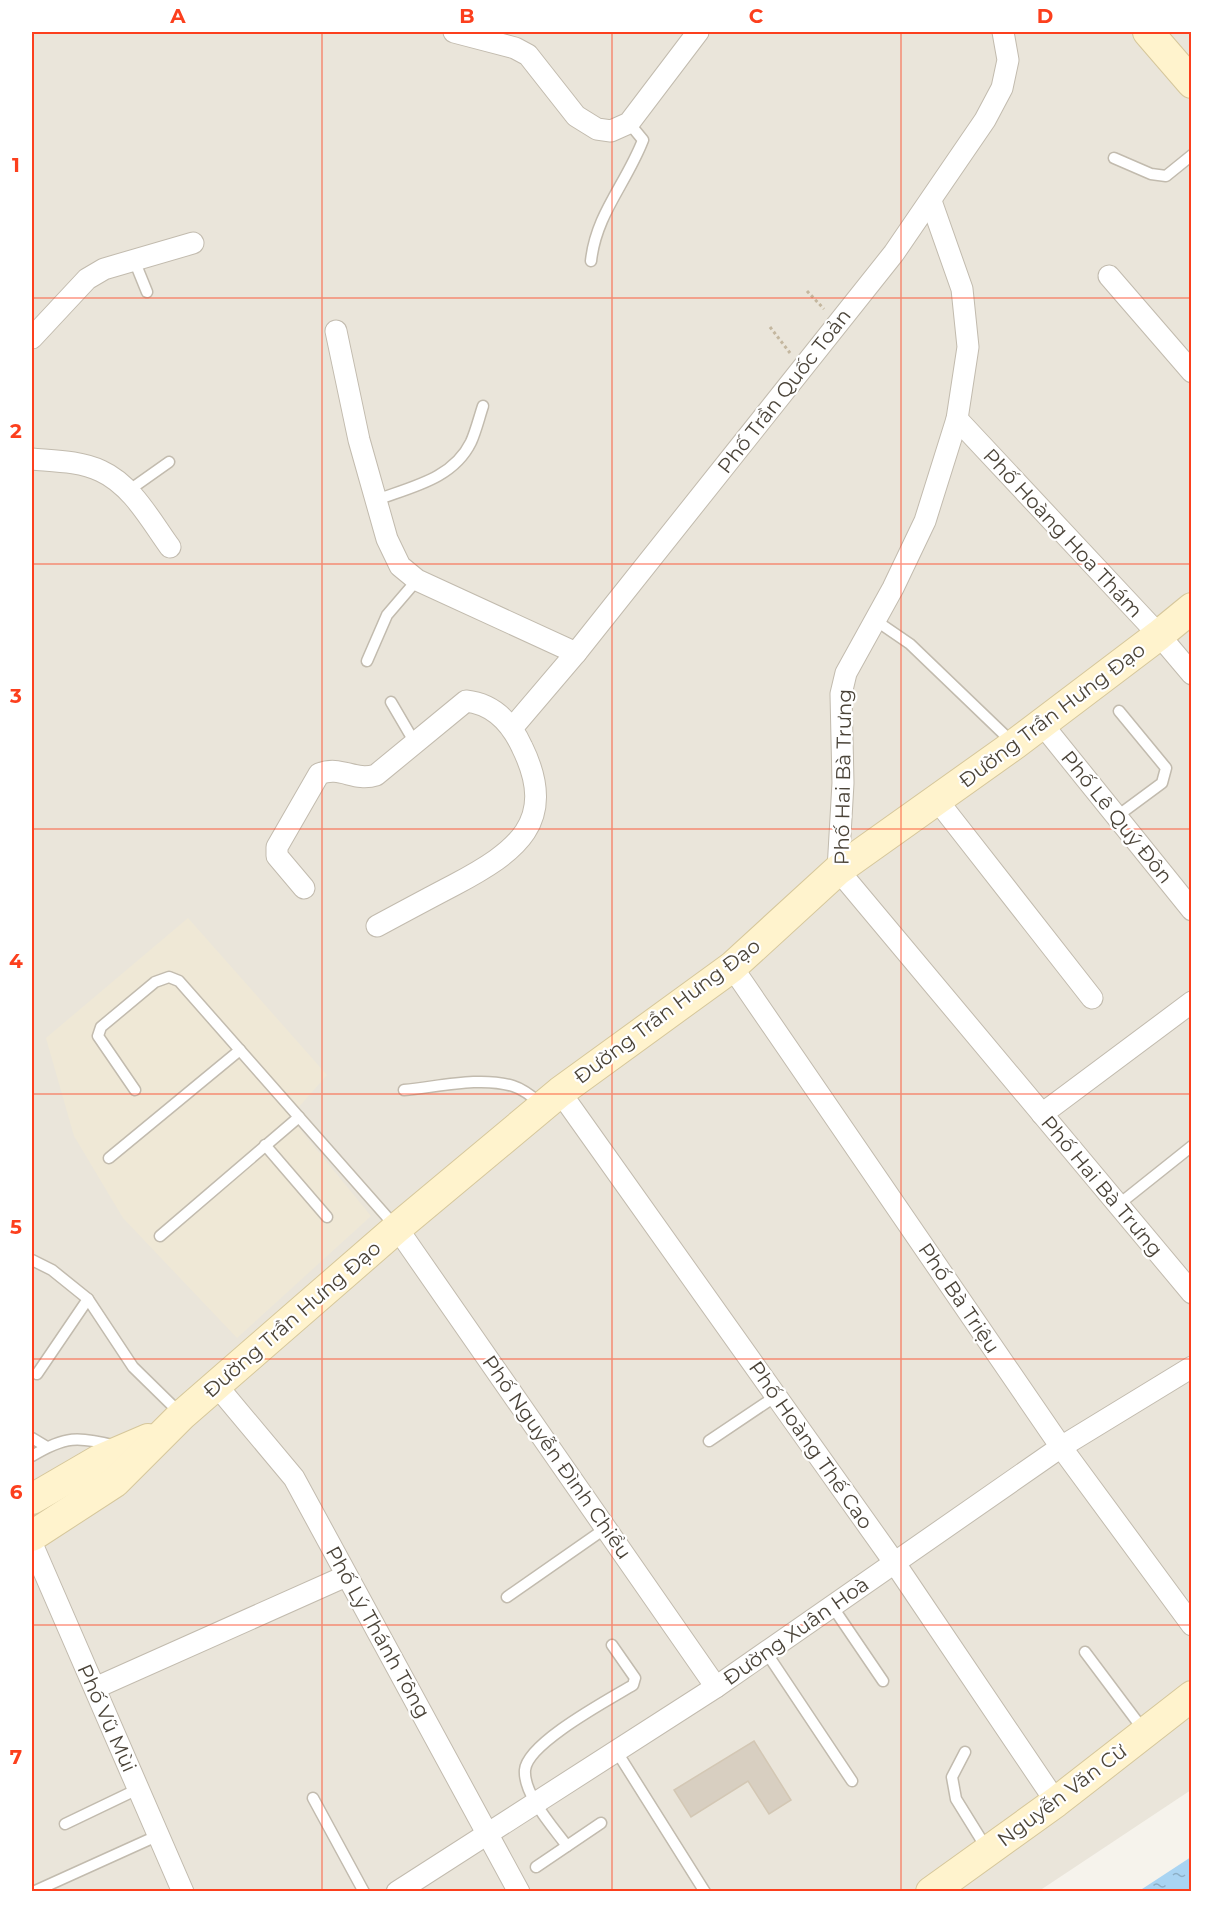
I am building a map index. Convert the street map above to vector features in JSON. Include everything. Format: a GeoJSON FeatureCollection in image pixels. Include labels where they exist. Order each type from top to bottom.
{"type":"FeatureCollection","features":[{"type":"Feature","properties":{"kind":"street"},"geometry":{"type":"LineString","coordinates":[[454,32],[515,48],[528,55],[576,116],[597,129],[611,131],[629,123],[698,32]]}},
{"type":"Feature","properties":{"kind":"street","name":"Phố Trần Quốc Toản"},"geometry":{"type":"LineString","coordinates":[[513,727],[576,653],[802,369],[931,201],[985,120],[1002,88],[1008,60],[1003,32]]}},
{"type":"Feature","properties":{"kind":"street"},"geometry":{"type":"LineString","coordinates":[[1158,35],[1191,83]]}},
{"type":"Feature","properties":{"kind":"street","name":"Phố Hai Bà Trưng"},"geometry":{"type":"LineString","coordinates":[[931,201],[962,289],[968,347],[957,419],[926,521],[846,673],[841,694],[843,783],[838,870],[1191,1293]]}},
{"type":"Feature","properties":{"kind":"street"},"geometry":{"type":"LineString","coordinates":[[32,338],[87,279],[104,269],[193,243]]}},
{"type":"Feature","properties":{"kind":"street"},"geometry":{"type":"LineString","coordinates":[[1109,276],[1191,372]]}},
{"type":"Feature","properties":{"kind":"street"},"geometry":{"type":"LineString","coordinates":[[336,331],[359,440],[387,539],[400,566],[417,580],[576,653]]}},
{"type":"Feature","properties":{"kind":"street","name":"Phố Hoàng Hoa Thám"},"geometry":{"type":"LineString","coordinates":[[957,419],[1159,635],[1191,675]]}},
{"type":"Feature","properties":{"kind":"street"},"geometry":{"type":"LineString","coordinates":[[32,459],[68,462],[101,471],[128,491],[170,547]]}},
{"type":"Feature","properties":{"kind":"street","name":"Đường Trần Hưng Đạo"},"geometry":{"type":"LineString","coordinates":[[32,1536],[115,1482],[159,1435],[397,1228],[552,1099],[732,967],[838,870],[1042,724],[1191,608]]}},
{"type":"Feature","properties":{"kind":"street"},"geometry":{"type":"LineString","coordinates":[[304,888],[277,856],[276,847],[319,774],[331,769],[365,779],[376,776],[465,701],[481,703],[513,727],[534,771],[537,796],[532,819],[518,843],[489,866],[377,926]]}},
{"type":"Feature","properties":{"kind":"street","name":"Phố Lê Quý Đôn"},"geometry":{"type":"LineString","coordinates":[[1042,724],[1116,817],[1189,901]]}},
{"type":"Feature","properties":{"kind":"street"},"geometry":{"type":"LineString","coordinates":[[937,800],[1092,998]]}},
{"type":"Feature","properties":{"kind":"street","name":"Phố Bà Triệu"},"geometry":{"type":"LineString","coordinates":[[732,967],[1061,1447],[1191,1625]]}},
{"type":"Feature","properties":{"kind":"street"},"geometry":{"type":"LineString","coordinates":[[1042,1114],[1191,1002]]}},
{"type":"Feature","properties":{"kind":"street","name":"Phố Hoàng Thế Cao"},"geometry":{"type":"LineString","coordinates":[[552,1099],[776,1396],[894,1562],[1056,1802]]}},
{"type":"Feature","properties":{"kind":"street","name":"Phố Nguyễn Đình Chiểu"},"geometry":{"type":"LineString","coordinates":[[397,1228],[716,1687]]}},
{"type":"Feature","properties":{"kind":"street","name":"Đường Xuân Hoà"},"geometry":{"type":"LineString","coordinates":[[397,1892],[536,1805],[716,1687],[1061,1447],[1191,1367]]}},
{"type":"Feature","properties":{"kind":"street","name":"Phố Lý Thánh Tông"},"geometry":{"type":"LineString","coordinates":[[217,1386],[294,1478],[490,1834],[519,1892]]}},
{"type":"Feature","properties":{"kind":"street","name":"Đường Trần Hưng Đạo"},"geometry":{"type":"LineString","coordinates":[[32,1499],[99,1460],[159,1435]]}},
{"type":"Feature","properties":{"kind":"street","name":"Phố Vũ Mùi"},"geometry":{"type":"LineString","coordinates":[[32,1544],[183,1892]]}},
{"type":"Feature","properties":{"kind":"street"},"geometry":{"type":"LineString","coordinates":[[95,1688],[346,1576]]}},
{"type":"Feature","properties":{"kind":"street","name":"Nguyễn Văn Cừ"},"geometry":{"type":"LineString","coordinates":[[931,1892],[1056,1802],[1191,1696]]}},
{"type":"Feature","properties":{"kind":"lane"},"geometry":{"type":"LineString","coordinates":[[591,261],[594,238],[601,219],[635,162],[643,140],[629,123]]}},
{"type":"Feature","properties":{"kind":"lane"},"geometry":{"type":"LineString","coordinates":[[1114,158],[1151,174],[1166,176],[1191,155]]}},
{"type":"Feature","properties":{"kind":"lane"},"geometry":{"type":"LineString","coordinates":[[134,260],[147,292]]}},
{"type":"Feature","properties":{"kind":"lane"},"geometry":{"type":"LineString","coordinates":[[376,500],[436,478],[454,466],[471,443],[483,406]]}},
{"type":"Feature","properties":{"kind":"lane"},"geometry":{"type":"LineString","coordinates":[[128,491],[169,462]]}},
{"type":"Feature","properties":{"kind":"lane"},"geometry":{"type":"LineString","coordinates":[[367,662],[387,615],[417,580]]}},
{"type":"Feature","properties":{"kind":"lane"},"geometry":{"type":"LineString","coordinates":[[875,620],[910,644],[1015,744]]}},
{"type":"Feature","properties":{"kind":"lane"},"geometry":{"type":"LineString","coordinates":[[391,702],[415,743]]}},
{"type":"Feature","properties":{"kind":"lane"},"geometry":{"type":"LineString","coordinates":[[1116,817],[1162,783],[1166,768],[1119,711]]}},
{"type":"Feature","properties":{"kind":"lane"},"geometry":{"type":"LineString","coordinates":[[135,1090],[98,1036],[101,1027],[155,982],[168,977],[179,981],[397,1228]]}},
{"type":"Feature","properties":{"kind":"lane"},"geometry":{"type":"LineString","coordinates":[[109,1158],[240,1050]]}},
{"type":"Feature","properties":{"kind":"lane"},"geometry":{"type":"LineString","coordinates":[[404,1090],[478,1083],[502,1084],[552,1099]]}},
{"type":"Feature","properties":{"kind":"lane"},"geometry":{"type":"LineString","coordinates":[[160,1236],[299,1117]]}},
{"type":"Feature","properties":{"kind":"lane"},"geometry":{"type":"LineString","coordinates":[[266,1145],[327,1217]]}},
{"type":"Feature","properties":{"kind":"lane"},"geometry":{"type":"LineString","coordinates":[[1118,1205],[1191,1146]]}},
{"type":"Feature","properties":{"kind":"lane"},"geometry":{"type":"LineString","coordinates":[[32,1260],[66,1281],[88,1299],[133,1367],[182,1415]]}},
{"type":"Feature","properties":{"kind":"lane"},"geometry":{"type":"LineString","coordinates":[[37,1374],[88,1299]]}},
{"type":"Feature","properties":{"kind":"lane"},"geometry":{"type":"LineString","coordinates":[[709,1441],[776,1396]]}},
{"type":"Feature","properties":{"kind":"lane"},"geometry":{"type":"LineString","coordinates":[[32,1438],[47,1447]]}},
{"type":"Feature","properties":{"kind":"lane"},"geometry":{"type":"LineString","coordinates":[[32,1456],[67,1439],[86,1438],[126,1449]]}},
{"type":"Feature","properties":{"kind":"lane"},"geometry":{"type":"LineString","coordinates":[[507,1596],[606,1528]]}},
{"type":"Feature","properties":{"kind":"lane"},"geometry":{"type":"LineString","coordinates":[[832,1606],[883,1681]]}},
{"type":"Feature","properties":{"kind":"lane"},"geometry":{"type":"LineString","coordinates":[[567,1846],[536,1805],[524,1772],[527,1760],[572,1722],[633,1685],[635,1678],[612,1646]]}},
{"type":"Feature","properties":{"kind":"lane"},"geometry":{"type":"LineString","coordinates":[[766,1652],[852,1781]]}},
{"type":"Feature","properties":{"kind":"lane"},"geometry":{"type":"LineString","coordinates":[[1085,1652],[1145,1732]]}},
{"type":"Feature","properties":{"kind":"lane"},"geometry":{"type":"LineString","coordinates":[[617,1752],[705,1892]]}},
{"type":"Feature","properties":{"kind":"lane"},"geometry":{"type":"LineString","coordinates":[[965,1752],[952,1776],[956,1799],[988,1852]]}},
{"type":"Feature","properties":{"kind":"lane"},"geometry":{"type":"LineString","coordinates":[[65,1824],[138,1788]]}},
{"type":"Feature","properties":{"kind":"lane"},"geometry":{"type":"LineString","coordinates":[[313,1798],[364,1892]]}},
{"type":"Feature","properties":{"kind":"lane"},"geometry":{"type":"LineString","coordinates":[[536,1867],[601,1823]]}},
{"type":"Feature","properties":{"kind":"lane"},"geometry":{"type":"LineString","coordinates":[[33,1892],[159,1835]]}},
{"type":"Feature","properties":{"kind":"path"},"geometry":{"type":"LineString","coordinates":[[807,291],[837,324]]}},
{"type":"Feature","properties":{"kind":"path"},"geometry":{"type":"LineString","coordinates":[[770,327],[802,369]]}},
{"type":"Feature","properties":{"kind":"shaded area"},"geometry":{"type":"Polygon","coordinates":[[[32,32],[1191,32],[1191,1790],[1039,1891],[32,1892],[32,32]]]}},
{"type":"Feature","properties":{"kind":"shaded area"},"geometry":{"type":"Polygon","coordinates":[[[188,918],[327,1075],[290,1117],[371,1216],[237,1338],[123,1218],[74,1136],[46,1038],[188,918]]]}},
{"type":"Feature","properties":{"kind":"water"},"geometry":{"type":"Polygon","coordinates":[[[1191,1857],[1191,1891],[1139,1891],[1191,1857]]]}},
{"type":"Feature","properties":{"kind":"building"},"geometry":{"type":"Polygon","coordinates":[[[754,1741],[791,1800],[769,1814],[748,1781],[691,1817],[674,1790],[754,1741]]]}}]}
